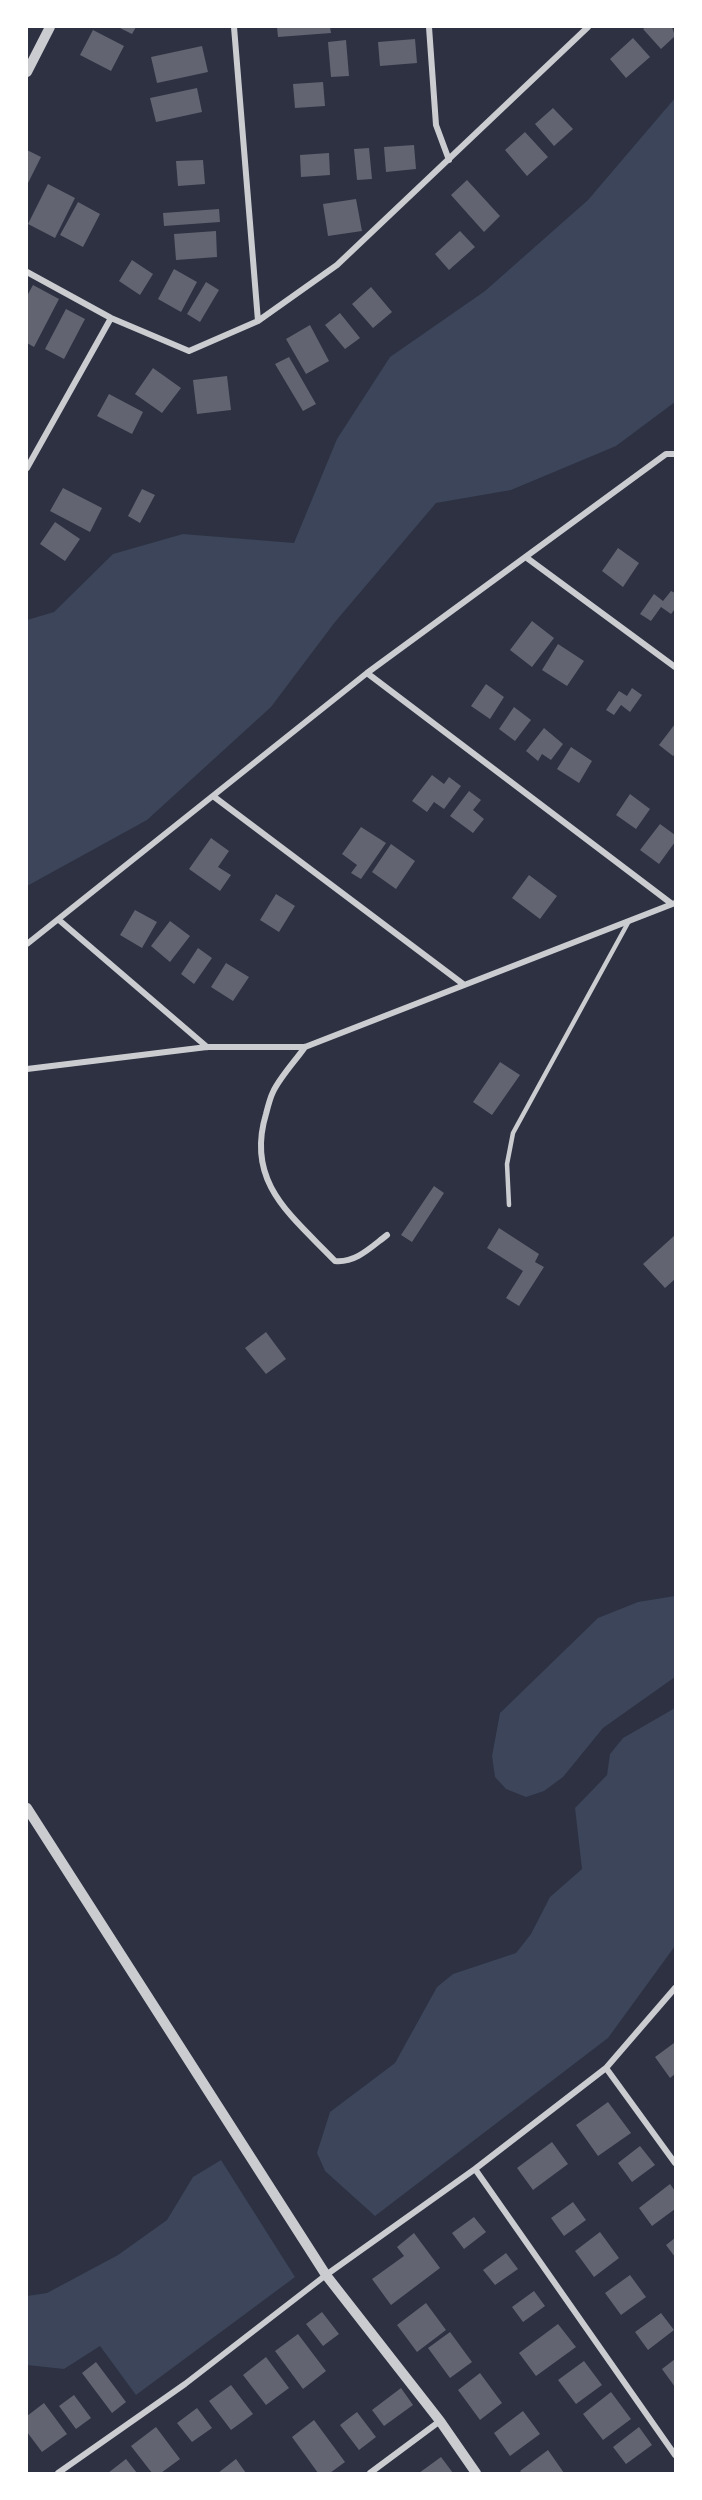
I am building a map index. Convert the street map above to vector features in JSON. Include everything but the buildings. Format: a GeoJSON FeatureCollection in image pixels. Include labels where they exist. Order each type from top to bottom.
{"type":"FeatureCollection","features":[{"type":"Feature","properties":{"kind":"street"},"geometry":{"type":"LineString","coordinates":[[27,72],[51,27]]}},
{"type":"Feature","properties":{"kind":"street"},"geometry":{"type":"LineString","coordinates":[[234,27],[258,321]]}},
{"type":"Feature","properties":{"kind":"street"},"geometry":{"type":"LineString","coordinates":[[429,27],[436,125],[449,160]]}},
{"type":"Feature","properties":{"kind":"street"},"geometry":{"type":"LineString","coordinates":[[27,272],[111,318],[189,351],[258,321],[337,265],[588,27]]}},
{"type":"Feature","properties":{"kind":"street"},"geometry":{"type":"LineString","coordinates":[[27,468],[111,318]]}},
{"type":"Feature","properties":{"kind":"street"},"geometry":{"type":"LineString","coordinates":[[27,944],[367,673],[666,454],[675,454]]}},
{"type":"Feature","properties":{"kind":"street"},"geometry":{"type":"LineString","coordinates":[[527,558],[675,667]]}},
{"type":"Feature","properties":{"kind":"street"},"geometry":{"type":"LineString","coordinates":[[367,673],[673,903]]}},
{"type":"Feature","properties":{"kind":"street"},"geometry":{"type":"LineString","coordinates":[[213,796],[463,984]]}},
{"type":"Feature","properties":{"kind":"street"},"geometry":{"type":"LineString","coordinates":[[27,1069],[207,1047],[305,1047],[673,903]]}},
{"type":"Feature","properties":{"kind":"street"},"geometry":{"type":"LineString","coordinates":[[59,920],[207,1047]]}},
{"type":"Feature","properties":{"kind":"street"},"geometry":{"type":"LineString","coordinates":[[305,1047],[273,1090],[264,1122],[260,1150],[266,1179],[278,1201],[335,1262],[346,1262],[357,1258],[387,1234]]}},
{"type":"Feature","properties":{"kind":"street"},"geometry":{"type":"LineString","coordinates":[[27,1808],[326,2276],[440,2421],[476,2473]]}},
{"type":"Feature","properties":{"kind":"street"},"geometry":{"type":"LineString","coordinates":[[58,2473],[185,2384],[326,2276],[475,2169],[606,2068],[675,1988]]}},
{"type":"Feature","properties":{"kind":"street"},"geometry":{"type":"LineString","coordinates":[[606,2068],[675,2163]]}},
{"type":"Feature","properties":{"kind":"street"},"geometry":{"type":"LineString","coordinates":[[475,2169],[675,2455]]}},
{"type":"Feature","properties":{"kind":"street"},"geometry":{"type":"LineString","coordinates":[[370,2473],[440,2421]]}},
{"type":"Feature","properties":{"kind":"lane"},"geometry":{"type":"LineString","coordinates":[[509,1205],[507,1164],[513,1133],[629,921]]}},
{"type":"Feature","properties":{"kind":"shaded area"},"geometry":{"type":"Polygon","coordinates":[[[675,98],[675,402],[616,446],[511,490],[436,503],[335,622],[271,707],[147,820],[27,886],[27,620],[54,612],[113,554],[183,534],[294,543],[337,439],[390,357],[485,291],[588,200],[675,98]]]}},
{"type":"Feature","properties":{"kind":"shaded area"},"geometry":{"type":"Polygon","coordinates":[[[675,1596],[675,1677],[603,1728],[563,1777],[544,1791],[526,1797],[506,1789],[495,1777],[492,1756],[500,1713],[598,1618],[638,1602],[675,1596]]]}},
{"type":"Feature","properties":{"kind":"shaded area"},"geometry":{"type":"Polygon","coordinates":[[[675,1708],[675,1946],[608,2038],[375,2216],[325,2171],[317,2153],[330,2112],[395,2063],[437,1987],[453,1974],[516,1953],[531,1934],[550,1897],[582,1869],[575,1808],[607,1775],[610,1754],[623,1738],[675,1708]]]}},
{"type":"Feature","properties":{"kind":"shaded area"},"geometry":{"type":"Polygon","coordinates":[[[221,2160],[295,2277],[136,2395],[100,2346],[64,2369],[27,2365],[27,2296],[47,2293],[118,2255],[167,2220],[193,2177],[221,2160]]]}}]}
